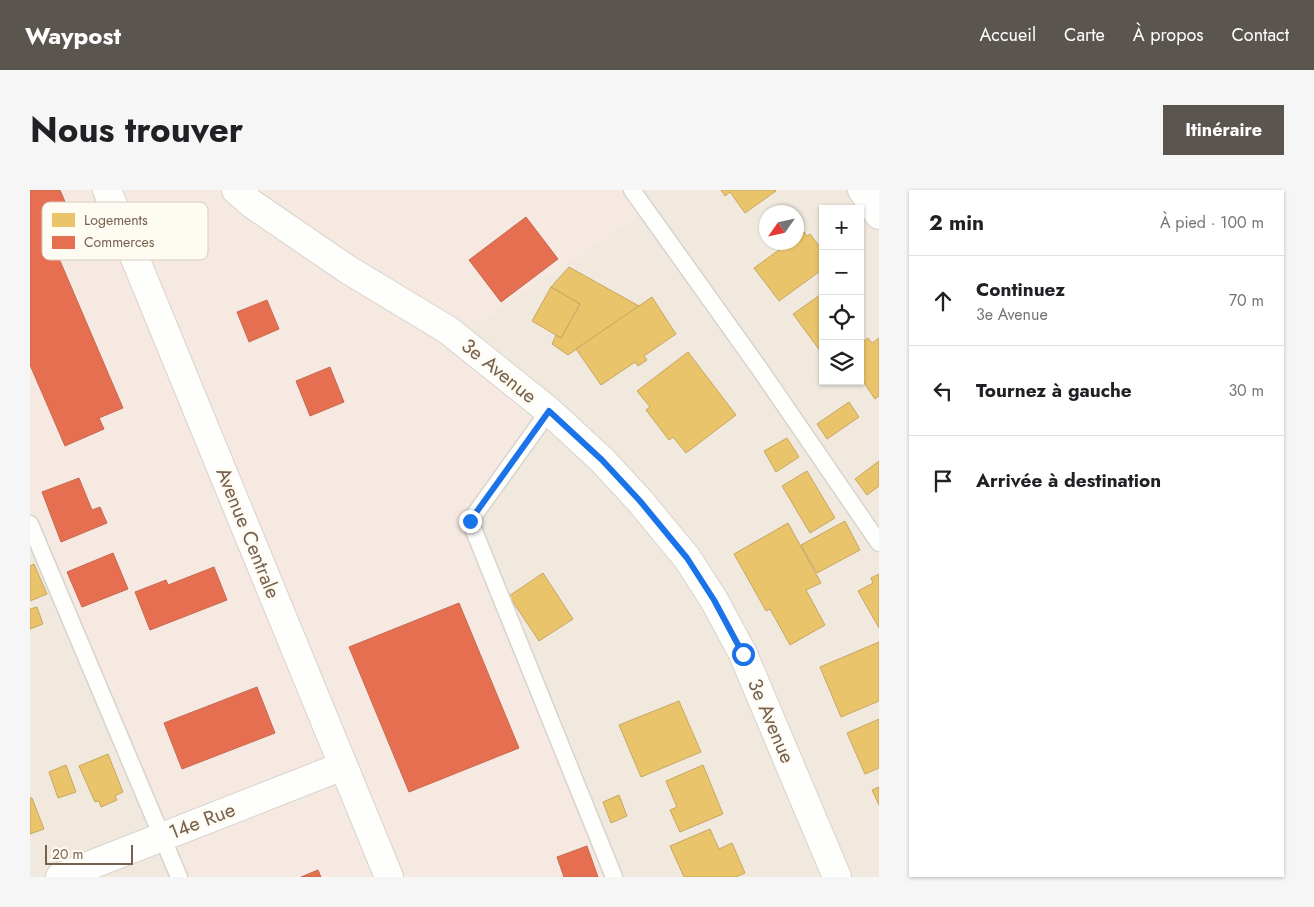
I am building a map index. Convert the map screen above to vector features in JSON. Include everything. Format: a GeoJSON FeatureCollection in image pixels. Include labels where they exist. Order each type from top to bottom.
{"type":"FeatureCollection","features":[{"type":"Feature","properties":{"kind":"street","name":"Avenue Centrale"},"geometry":{"type":"LineString","coordinates":[[107,190],[112,202]]}},
{"type":"Feature","properties":{"kind":"street","name":"3e Avenue"},"geometry":{"type":"LineString","coordinates":[[236,190],[252,204],[347,269],[448,330],[549,411],[602,460],[640,501],[687,558],[714,600],[743,654],[837,877]]}},
{"type":"Feature","properties":{"kind":"street"},"geometry":{"type":"LineString","coordinates":[[862,190],[879,214]]}},
{"type":"Feature","properties":{"kind":"street","name":"Avenue Centrale"},"geometry":{"type":"LineString","coordinates":[[136,260],[389,877]]}},
{"type":"Feature","properties":{"kind":"street","name":"14e Rue"},"geometry":{"type":"LineString","coordinates":[[60,877],[343,766]]}},
{"type":"Feature","properties":{"kind":"lane"},"geometry":{"type":"LineString","coordinates":[[632,190],[759,368],[879,543]]}},
{"type":"Feature","properties":{"kind":"lane"},"geometry":{"type":"LineString","coordinates":[[549,411],[470,521],[614,877]]}},
{"type":"Feature","properties":{"kind":"lane"},"geometry":{"type":"LineString","coordinates":[[30,524],[178,877]]}},
{"type":"Feature","properties":{"kind":"shaded area"},"geometry":{"type":"Polygon","coordinates":[[[30,190],[626,190],[642,213],[455,340],[546,413],[464,516],[611,877],[169,877],[30,539],[30,190]]]}},
{"type":"Feature","properties":{"kind":"shaded area"},"geometry":{"type":"Polygon","coordinates":[[[626,190],[879,190],[879,877],[611,877],[464,516],[454,340],[641,213],[626,190]]]}},
{"type":"Feature","properties":{"kind":"shaded area"},"geometry":{"type":"Polygon","coordinates":[[[30,539],[169,877],[30,877],[30,539]]]}},
{"type":"Feature","properties":{"kind":"building: Logements"},"geometry":{"type":"Polygon","coordinates":[[[721,190],[776,191],[745,213],[730,192],[725,196],[721,190]]]}},
{"type":"Feature","properties":{"kind":"building: Logements"},"geometry":{"type":"Polygon","coordinates":[[[804,232],[807,236],[810,234],[819,246],[819,272],[779,301],[754,268],[779,250],[804,250],[804,232]]]}},
{"type":"Feature","properties":{"kind":"building: Logements"},"geometry":{"type":"Polygon","coordinates":[[[569,267],[639,306],[568,355],[552,344],[556,335],[561,338],[580,304],[551,287],[569,267]]]}},
{"type":"Feature","properties":{"kind":"building: Logements"},"geometry":{"type":"Polygon","coordinates":[[[551,287],[580,304],[561,338],[532,321],[551,287]]]}},
{"type":"Feature","properties":{"kind":"building: Logements"},"geometry":{"type":"Polygon","coordinates":[[[819,296],[819,349],[793,314],[819,296]]]}},
{"type":"Feature","properties":{"kind":"building: Logements"},"geometry":{"type":"Polygon","coordinates":[[[652,297],[676,334],[644,356],[647,360],[638,366],[635,362],[601,385],[576,349],[652,297]]]}},
{"type":"Feature","properties":{"kind":"building: Logements"},"geometry":{"type":"Polygon","coordinates":[[[868,338],[872,343],[879,338],[879,396],[875,399],[864,383],[864,341],[868,338]]]}},
{"type":"Feature","properties":{"kind":"building: Logements"},"geometry":{"type":"Polygon","coordinates":[[[688,352],[736,415],[686,453],[673,437],[669,440],[646,410],[650,407],[637,391],[688,352]]]}},
{"type":"Feature","properties":{"kind":"building: Logements"},"geometry":{"type":"Polygon","coordinates":[[[849,402],[859,417],[827,439],[817,424],[849,402]]]}},
{"type":"Feature","properties":{"kind":"building: Logements"},"geometry":{"type":"Polygon","coordinates":[[[787,438],[799,457],[776,472],[764,451],[787,438]]]}},
{"type":"Feature","properties":{"kind":"building: Logements"},"geometry":{"type":"Polygon","coordinates":[[[879,461],[879,486],[867,495],[855,479],[879,461]]]}},
{"type":"Feature","properties":{"kind":"building: Logements"},"geometry":{"type":"Polygon","coordinates":[[[807,471],[835,518],[810,533],[782,486],[807,471]]]}},
{"type":"Feature","properties":{"kind":"building: Logements"},"geometry":{"type":"Polygon","coordinates":[[[845,521],[860,550],[817,573],[801,545],[845,521]]]}},
{"type":"Feature","properties":{"kind":"building: Logements"},"geometry":{"type":"Polygon","coordinates":[[[788,523],[821,583],[806,590],[825,625],[790,645],[770,609],[766,611],[734,554],[788,523]]]}},
{"type":"Feature","properties":{"kind":"building: Logements"},"geometry":{"type":"Polygon","coordinates":[[[34,564],[47,594],[30,601],[30,566],[34,564]]]}},
{"type":"Feature","properties":{"kind":"building: Logements"},"geometry":{"type":"Polygon","coordinates":[[[543,573],[573,619],[539,641],[509,596],[543,573]]]}},
{"type":"Feature","properties":{"kind":"building: Logements"},"geometry":{"type":"Polygon","coordinates":[[[879,574],[879,628],[858,591],[873,583],[871,578],[879,574]]]}},
{"type":"Feature","properties":{"kind":"building: Logements"},"geometry":{"type":"Polygon","coordinates":[[[37,607],[43,624],[30,629],[30,609],[37,607]]]}},
{"type":"Feature","properties":{"kind":"building: Logements"},"geometry":{"type":"Polygon","coordinates":[[[879,642],[879,701],[841,717],[820,667],[879,642]]]}},
{"type":"Feature","properties":{"kind":"building: Logements"},"geometry":{"type":"Polygon","coordinates":[[[679,701],[701,752],[641,777],[619,725],[679,701]]]}},
{"type":"Feature","properties":{"kind":"building: Logements"},"geometry":{"type":"Polygon","coordinates":[[[879,719],[879,768],[865,774],[847,733],[879,719]]]}},
{"type":"Feature","properties":{"kind":"building: Logements"},"geometry":{"type":"Polygon","coordinates":[[[108,754],[123,792],[115,796],[117,800],[101,807],[99,801],[95,802],[79,766],[108,754]]]}},
{"type":"Feature","properties":{"kind":"building: Logements"},"geometry":{"type":"Polygon","coordinates":[[[66,765],[76,792],[58,798],[49,772],[66,765]]]}},
{"type":"Feature","properties":{"kind":"building: Logements"},"geometry":{"type":"Polygon","coordinates":[[[703,765],[723,814],[680,832],[670,810],[677,807],[666,781],[703,765]]]}},
{"type":"Feature","properties":{"kind":"building: Logements"},"geometry":{"type":"Polygon","coordinates":[[[879,787],[879,805],[872,790],[879,787]]]}},
{"type":"Feature","properties":{"kind":"building: Logements"},"geometry":{"type":"Polygon","coordinates":[[[619,795],[627,816],[611,823],[603,802],[619,795]]]}},
{"type":"Feature","properties":{"kind":"building: Logements"},"geometry":{"type":"Polygon","coordinates":[[[30,798],[32,798],[44,829],[30,834],[30,798]]]}},
{"type":"Feature","properties":{"kind":"building: Logements"},"geometry":{"type":"Polygon","coordinates":[[[710,829],[719,849],[732,843],[745,873],[736,877],[684,877],[670,846],[710,829]]]}},
{"type":"Feature","properties":{"kind":"building: Commerces"},"geometry":{"type":"Polygon","coordinates":[[[30,190],[60,190],[65,202],[42,202],[42,260],[60,260],[123,408],[99,418],[104,429],[65,446],[30,365],[30,190]]]}},
{"type":"Feature","properties":{"kind":"building: Commerces"},"geometry":{"type":"Polygon","coordinates":[[[526,217],[558,259],[501,302],[469,260],[526,217]]]}},
{"type":"Feature","properties":{"kind":"building: Commerces"},"geometry":{"type":"Polygon","coordinates":[[[267,300],[279,329],[249,342],[237,312],[267,300]]]}},
{"type":"Feature","properties":{"kind":"building: Commerces"},"geometry":{"type":"Polygon","coordinates":[[[330,367],[344,402],[310,416],[296,381],[330,367]]]}},
{"type":"Feature","properties":{"kind":"building: Commerces"},"geometry":{"type":"Polygon","coordinates":[[[79,478],[92,510],[100,507],[107,523],[61,542],[42,492],[79,478]]]}},
{"type":"Feature","properties":{"kind":"building: Commerces"},"geometry":{"type":"Polygon","coordinates":[[[113,553],[128,589],[82,607],[67,572],[113,553]]]}},
{"type":"Feature","properties":{"kind":"building: Commerces"},"geometry":{"type":"Polygon","coordinates":[[[214,567],[227,600],[150,630],[135,592],[166,580],[168,585],[214,567]]]}},
{"type":"Feature","properties":{"kind":"building: Commerces"},"geometry":{"type":"Polygon","coordinates":[[[459,603],[519,748],[409,792],[349,647],[459,603]]]}},
{"type":"Feature","properties":{"kind":"building: Commerces"},"geometry":{"type":"Polygon","coordinates":[[[257,687],[275,733],[182,769],[164,723],[257,687]]]}},
{"type":"Feature","properties":{"kind":"building: Commerces"},"geometry":{"type":"Polygon","coordinates":[[[587,846],[598,877],[564,877],[557,857],[587,846]]]}},
{"type":"Feature","properties":{"kind":"building: Commerces"},"geometry":{"type":"Polygon","coordinates":[[[318,870],[321,877],[301,877],[318,870]]]}},
{"type":"Feature","properties":{"kind":"route"},"geometry":{"type":"LineString","coordinates":[[470,521],[549,411],[602,460],[640,501],[687,558],[714,600],[743,654]]}}]}
